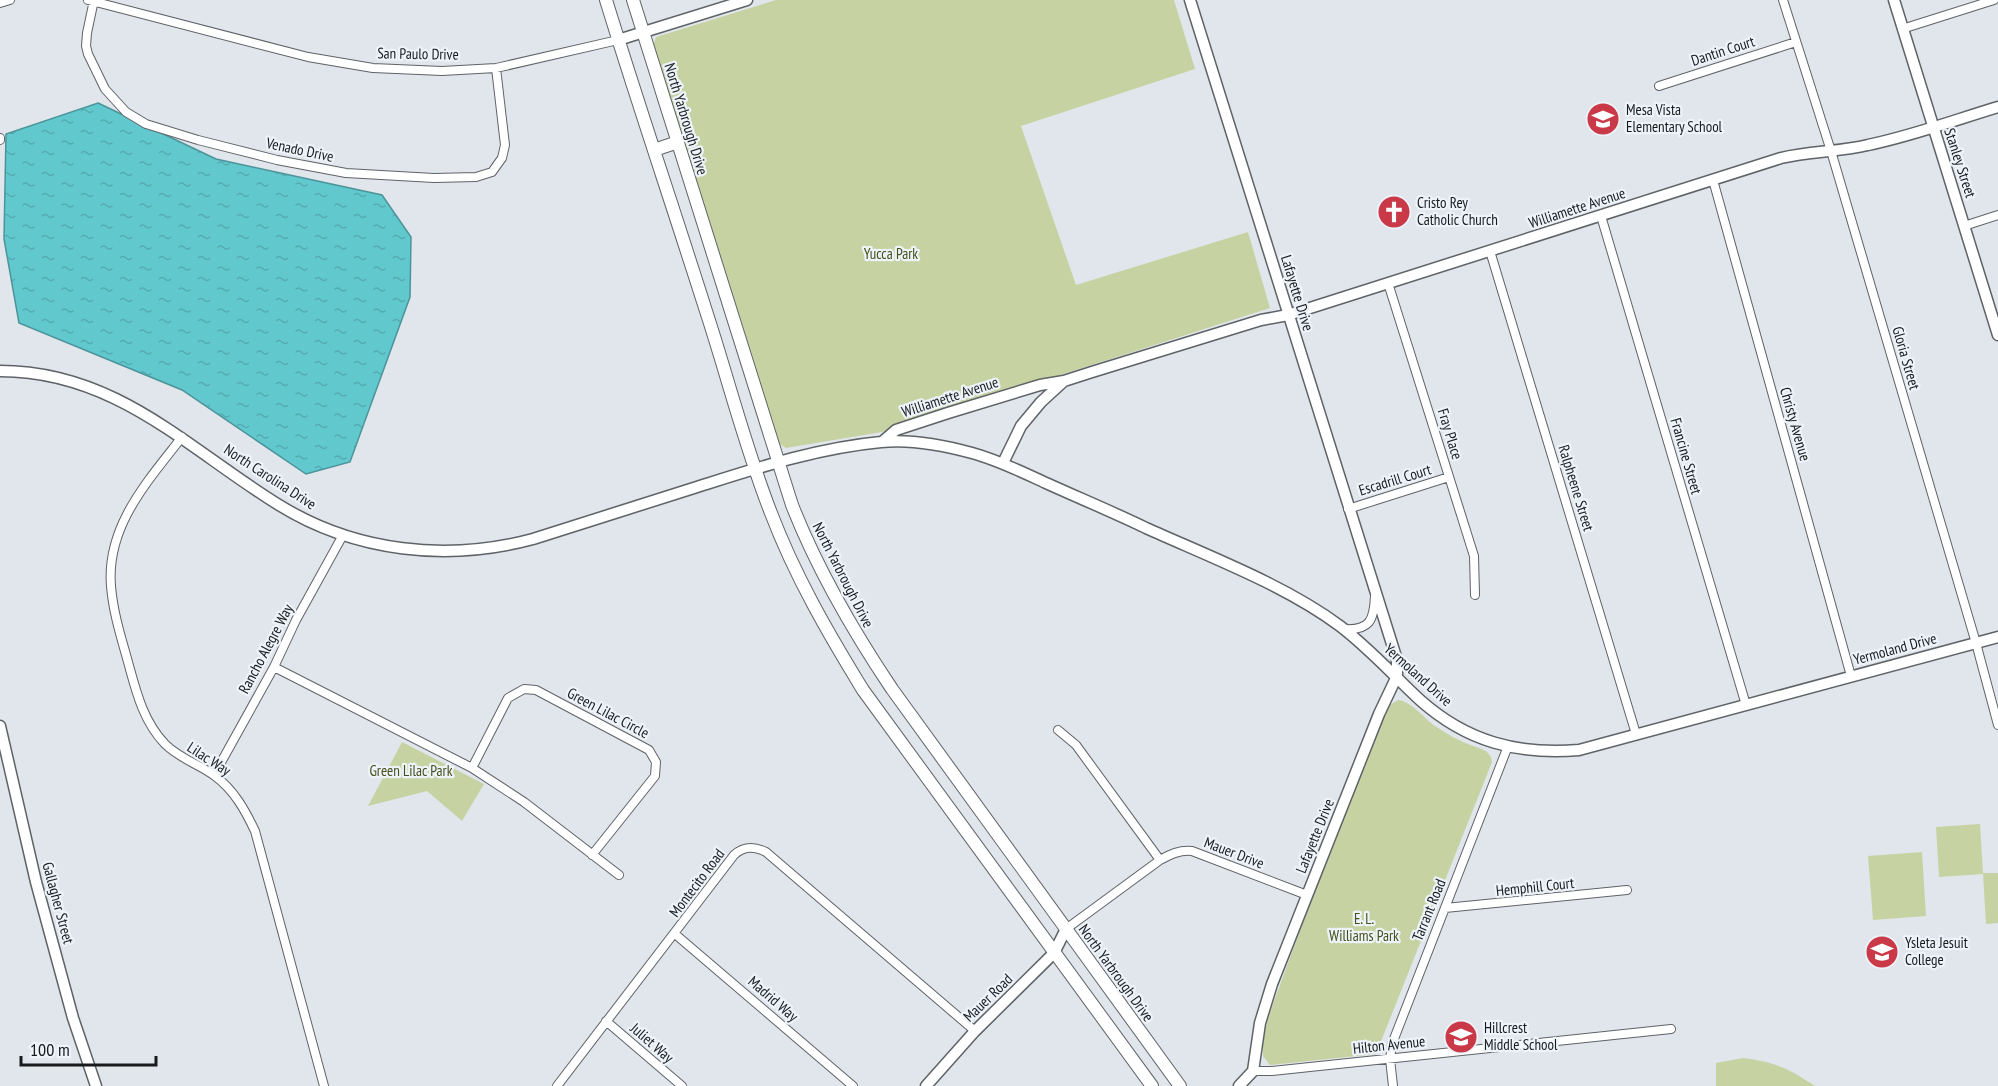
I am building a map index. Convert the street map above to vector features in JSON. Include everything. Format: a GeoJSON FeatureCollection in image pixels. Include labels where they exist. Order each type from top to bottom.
{"type":"FeatureCollection","features":[{"type":"Feature","properties":{"kind":"main road"},"geometry":{"type":"LineString","coordinates":[[606,0],[754,468],[785,547],[818,615],[863,690],[1152,1086]]}},
{"type":"Feature","properties":{"kind":"main road","name":"North Yarbrough Drive"},"geometry":{"type":"LineString","coordinates":[[633,0],[801,529],[857,637],[892,690],[1180,1086]]}},
{"type":"Feature","properties":{"kind":"main road"},"geometry":{"type":"LineString","coordinates":[[654,150],[678,142]]}},
{"type":"Feature","properties":{"kind":"main road"},"geometry":{"type":"LineString","coordinates":[[818,615],[839,604]]}},
{"type":"Feature","properties":{"kind":"street"},"geometry":{"type":"LineString","coordinates":[[0,3],[10,0]]}},
{"type":"Feature","properties":{"kind":"street","name":"San Paulo Drive"},"geometry":{"type":"LineString","coordinates":[[92,0],[287,52],[351,66],[406,70],[496,68],[618,40],[747,0]]}},
{"type":"Feature","properties":{"kind":"street","name":"Venado Drive"},"geometry":{"type":"LineString","coordinates":[[92,0],[86,46],[88,54],[99,80],[126,112],[146,124],[198,140],[276,160],[345,173],[434,178],[476,177],[492,172],[502,158],[505,145],[496,68]]}},
{"type":"Feature","properties":{"kind":"street","name":"Lafayette Drive"},"geometry":{"type":"LineString","coordinates":[[1190,0],[1375,596],[1397,660],[1397,676],[1379,714],[1272,984],[1260,1023],[1253,1071]]}},
{"type":"Feature","properties":{"kind":"street","name":"Gloria Street"},"geometry":{"type":"LineString","coordinates":[[1783,0],[1831,151],[1998,725]]}},
{"type":"Feature","properties":{"kind":"street","name":"Stanley Street"},"geometry":{"type":"LineString","coordinates":[[1893,0],[1997,328]]}},
{"type":"Feature","properties":{"kind":"street"},"geometry":{"type":"LineString","coordinates":[[1902,28],[1994,0]]}},
{"type":"Feature","properties":{"kind":"street","name":"Dantin Court"},"geometry":{"type":"LineString","coordinates":[[1659,86],[1796,42]]}},
{"type":"Feature","properties":{"kind":"street","name":"Williamette Avenue"},"geometry":{"type":"LineString","coordinates":[[778,462],[812,453],[882,442],[896,430],[1261,320],[1288,315],[1781,158],[1867,146],[1998,107]]}},
{"type":"Feature","properties":{"kind":"street","name":"Christy Avenue"},"geometry":{"type":"LineString","coordinates":[[1713,180],[1851,676]]}},
{"type":"Feature","properties":{"kind":"street"},"geometry":{"type":"LineString","coordinates":[[1964,226],[1998,215]]}},
{"type":"Feature","properties":{"kind":"street","name":"Francine Street"},"geometry":{"type":"LineString","coordinates":[[1601,216],[1746,705]]}},
{"type":"Feature","properties":{"kind":"street","name":"Ralpheene Street"},"geometry":{"type":"LineString","coordinates":[[1490,251],[1636,734]]}},
{"type":"Feature","properties":{"kind":"street","name":"Fray Place"},"geometry":{"type":"LineString","coordinates":[[1388,283],[1474,556],[1475,595]]}},
{"type":"Feature","properties":{"kind":"street","name":"North Carolina Drive"},"geometry":{"type":"LineString","coordinates":[[0,371],[33,374],[87,387],[143,412],[302,518],[343,535],[405,549],[445,551],[508,545],[550,534],[778,462]]}},
{"type":"Feature","properties":{"kind":"street","name":"Williamette Avenue"},"geometry":{"type":"LineString","coordinates":[[1003,463],[1030,413],[1064,381]]}},
{"type":"Feature","properties":{"kind":"street","name":"Lilac Way"},"geometry":{"type":"LineString","coordinates":[[182,437],[126,513],[114,546],[111,584],[114,610],[135,689],[153,729],[173,752],[214,775],[236,796],[255,831],[324,1086]]}},
{"type":"Feature","properties":{"kind":"street","name":"Yermoland Drive"},"geometry":{"type":"LineString","coordinates":[[882,442],[942,446],[1003,463],[1279,590],[1310,606],[1343,629],[1432,710],[1457,728],[1487,741],[1537,752],[1579,750],[1998,637]]}},
{"type":"Feature","properties":{"kind":"street","name":"Escadrill Court"},"geometry":{"type":"LineString","coordinates":[[1348,508],[1449,477]]}},
{"type":"Feature","properties":{"kind":"street","name":"Rancho Alegre Way"},"geometry":{"type":"LineString","coordinates":[[214,775],[274,668],[296,620],[343,535]]}},
{"type":"Feature","properties":{"kind":"street"},"geometry":{"type":"LineString","coordinates":[[1343,629],[1353,630],[1363,627],[1370,621],[1374,616],[1375,596]]}},
{"type":"Feature","properties":{"kind":"street"},"geometry":{"type":"LineString","coordinates":[[274,668],[472,768],[524,802],[619,875]]}},
{"type":"Feature","properties":{"kind":"street","name":"Green Lilac Circle"},"geometry":{"type":"LineString","coordinates":[[472,768],[508,698],[524,689],[536,690],[650,750],[656,762],[655,776],[592,855]]}},
{"type":"Feature","properties":{"kind":"street","name":"Gallagher Street"},"geometry":{"type":"LineString","coordinates":[[0,726],[36,882],[73,1018],[96,1086]]}},
{"type":"Feature","properties":{"kind":"street"},"geometry":{"type":"LineString","coordinates":[[1058,730],[1076,745],[1160,860]]}},
{"type":"Feature","properties":{"kind":"street","name":"Tarrant Road"},"geometry":{"type":"LineString","coordinates":[[1393,1086],[1390,1059],[1392,1044],[1508,746]]}},
{"type":"Feature","properties":{"kind":"street","name":"Montecito Road"},"geometry":{"type":"LineString","coordinates":[[557,1086],[734,855],[747,848],[766,852],[975,1031]]}},
{"type":"Feature","properties":{"kind":"street","name":"Mauer Drive"},"geometry":{"type":"LineString","coordinates":[[1066,929],[1160,860],[1176,852],[1192,851],[1307,895]]}},
{"type":"Feature","properties":{"kind":"street","name":"Hemphill Court"},"geometry":{"type":"LineString","coordinates":[[1445,908],[1627,890]]}},
{"type":"Feature","properties":{"kind":"street","name":"Mauer Road"},"geometry":{"type":"LineString","coordinates":[[926,1086],[975,1031],[1054,953],[1066,929]]}},
{"type":"Feature","properties":{"kind":"street","name":"Madrid Way"},"geometry":{"type":"LineString","coordinates":[[675,934],[853,1086]]}},
{"type":"Feature","properties":{"kind":"street","name":"Juliet Way"},"geometry":{"type":"LineString","coordinates":[[606,1021],[681,1086]]}},
{"type":"Feature","properties":{"kind":"street","name":"Hilton Avenue"},"geometry":{"type":"LineString","coordinates":[[1253,1071],[1272,1071],[1671,1029]]}},
{"type":"Feature","properties":{"kind":"street"},"geometry":{"type":"LineString","coordinates":[[1239,1086],[1253,1071]]}},
{"type":"Feature","properties":{"kind":"green space","name":"Yucca Park"},"geometry":{"type":"Polygon","coordinates":[[[776,0],[1174,0],[1195,69],[1021,126],[1076,285],[1248,232],[1270,308],[882,432],[786,448],[777,442],[653,47],[656,37],[776,0]]]}},
{"type":"Feature","properties":{"kind":"green space","name":"E. L. Williams Park"},"geometry":{"type":"Polygon","coordinates":[[[1398,700],[1413,707],[1449,735],[1486,751],[1492,762],[1376,1054],[1270,1065],[1263,1056],[1263,1036],[1270,1012],[1387,707],[1398,700]]]}},
{"type":"Feature","properties":{"kind":"green space","name":"Green Lilac Park"},"geometry":{"type":"Polygon","coordinates":[[[402,742],[484,784],[462,821],[427,791],[368,806],[402,742]]]}},
{"type":"Feature","properties":{"kind":"green space"},"geometry":{"type":"Polygon","coordinates":[[[1980,824],[1983,873],[1998,873],[1998,923],[1986,924],[1983,874],[1939,877],[1936,827],[1980,824]]]}},
{"type":"Feature","properties":{"kind":"green space"},"geometry":{"type":"Polygon","coordinates":[[[1922,852],[1926,916],[1873,920],[1868,856],[1922,852]]]}},
{"type":"Feature","properties":{"kind":"green space"},"geometry":{"type":"Polygon","coordinates":[[[1743,1058],[1781,1067],[1815,1086],[1716,1086],[1716,1063],[1743,1058]]]}},
{"type":"Feature","properties":{"kind":"water"},"geometry":{"type":"Polygon","coordinates":[[[98,103],[216,159],[382,195],[411,237],[410,297],[350,462],[306,474],[182,390],[19,323],[4,239],[6,134],[98,103]]]}},
{"type":"Feature","properties":{"kind":"place","name":"Mesa Vista Elementary School"},"geometry":{"type":"Point","coordinates":[1603,119]}},
{"type":"Feature","properties":{"kind":"place","name":"Cristo Rey Catholic Church"},"geometry":{"type":"Point","coordinates":[1394,212]}},
{"type":"Feature","properties":{"kind":"place","name":"Ysleta Jesuit College"},"geometry":{"type":"Point","coordinates":[1882,952]}},
{"type":"Feature","properties":{"kind":"place","name":"Hillcrest Middle School"},"geometry":{"type":"Point","coordinates":[1461,1037]}}]}
